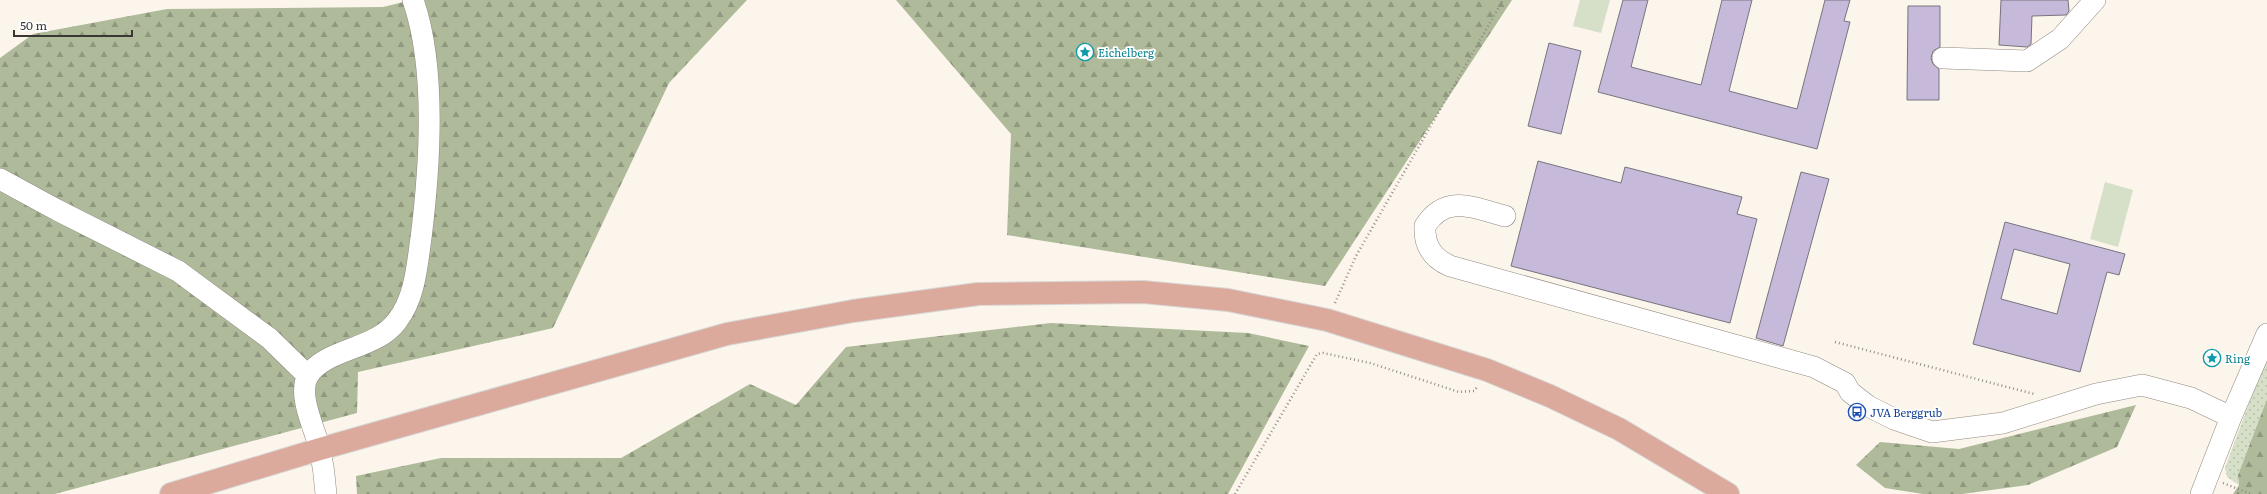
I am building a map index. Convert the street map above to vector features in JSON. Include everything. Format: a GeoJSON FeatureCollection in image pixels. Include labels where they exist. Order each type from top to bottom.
{"type":"FeatureCollection","features":[{"type":"Feature","properties":{"kind":"main road"},"geometry":{"type":"LineString","coordinates":[[171,494],[320,449],[727,334],[853,311],[978,294],[1143,292],[1228,300],[1327,320],[1487,370],[1550,396],[1619,429],[1728,494]]}},
{"type":"Feature","properties":{"kind":"street"},"geometry":{"type":"LineString","coordinates":[[326,494],[320,449],[307,408],[304,388],[308,376],[321,364],[337,355],[383,336],[397,321],[410,300],[416,271],[424,212],[428,154],[428,97],[424,44],[413,0]]}},
{"type":"Feature","properties":{"kind":"street"},"geometry":{"type":"LineString","coordinates":[[1943,58],[2027,61],[2060,39],[2095,0]]}},
{"type":"Feature","properties":{"kind":"street"},"geometry":{"type":"LineString","coordinates":[[0,179],[57,210],[178,271],[269,338],[308,376]]}},
{"type":"Feature","properties":{"kind":"street"},"geometry":{"type":"LineString","coordinates":[[1505,216],[1450,205],[1437,210],[1425,226],[1427,245],[1440,262],[1450,266],[1814,367],[1845,383],[1850,392],[1868,406],[1894,419],[1932,432],[2003,423],[2052,410],[2096,394],[2142,385],[2191,398],[2231,417]]}},
{"type":"Feature","properties":{"kind":"street"},"geometry":{"type":"LineString","coordinates":[[2204,486],[2231,417],[2267,334]]}},
{"type":"Feature","properties":{"kind":"path"},"geometry":{"type":"LineString","coordinates":[[1327,320],[1356,256],[1503,0]]}},
{"type":"Feature","properties":{"kind":"path"},"geometry":{"type":"LineString","coordinates":[[1835,342],[2045,397],[2052,410]]}},
{"type":"Feature","properties":{"kind":"path"},"geometry":{"type":"LineString","coordinates":[[1235,494],[1317,354],[1323,352],[1370,364],[1458,392],[1474,391],[1487,370]]}},
{"type":"Feature","properties":{"kind":"path"},"geometry":{"type":"LineString","coordinates":[[2204,486],[2251,494]]}},
{"type":"Feature","properties":{"kind":"green space"},"geometry":{"type":"Polygon","coordinates":[[[412,0],[747,0],[669,83],[553,328],[358,372],[357,413],[55,494],[0,494],[0,58],[33,34],[167,9],[383,7],[412,0]]]}},
{"type":"Feature","properties":{"kind":"green space"},"geometry":{"type":"Polygon","coordinates":[[[896,0],[1512,0],[1325,286],[1007,235],[1011,134],[896,0]]]}},
{"type":"Feature","properties":{"kind":"green space"},"geometry":{"type":"Polygon","coordinates":[[[1580,0],[1610,0],[1601,33],[1573,26],[1580,0]]]}},
{"type":"Feature","properties":{"kind":"green space"},"geometry":{"type":"Polygon","coordinates":[[[2105,182],[2133,190],[2118,247],[2090,239],[2105,182]]]}},
{"type":"Feature","properties":{"kind":"green space"},"geometry":{"type":"Polygon","coordinates":[[[1051,323],[1248,333],[1309,346],[1228,494],[357,494],[356,476],[441,458],[621,458],[750,384],[796,405],[846,347],[1051,323]]]}},
{"type":"Feature","properties":{"kind":"green space"},"geometry":{"type":"Polygon","coordinates":[[[2267,355],[2267,399],[2238,475],[2239,485],[2227,477],[2225,468],[2267,355]]]}},
{"type":"Feature","properties":{"kind":"green space"},"geometry":{"type":"Polygon","coordinates":[[[2267,399],[2267,494],[2233,494],[2239,485],[2238,475],[2267,399]]]}},
{"type":"Feature","properties":{"kind":"green space"},"geometry":{"type":"Polygon","coordinates":[[[2136,405],[2117,447],[2028,485],[1962,494],[1923,494],[1885,488],[1856,465],[1880,442],[1959,449],[2136,405]]]}},
{"type":"Feature","properties":{"kind":"building"},"geometry":{"type":"Polygon","coordinates":[[[1623,0],[1648,0],[1631,67],[1701,85],[1722,0],[1752,0],[1729,91],[1797,109],[1825,0],[1850,0],[1844,21],[1850,22],[1817,149],[1598,92],[1623,0]]]}},
{"type":"Feature","properties":{"kind":"building"},"geometry":{"type":"Polygon","coordinates":[[[2001,0],[2068,0],[2069,11],[2066,15],[2032,16],[2031,44],[2027,47],[1999,45],[2001,0]]]}},
{"type":"Feature","properties":{"kind":"building"},"geometry":{"type":"Polygon","coordinates":[[[1908,6],[1940,6],[1940,47],[1933,51],[1931,58],[1933,64],[1939,69],[1939,100],[1907,100],[1908,6]]]}},
{"type":"Feature","properties":{"kind":"building"},"geometry":{"type":"Polygon","coordinates":[[[1549,43],[1581,51],[1561,134],[1528,126],[1549,43]]]}},
{"type":"Feature","properties":{"kind":"building"},"geometry":{"type":"Polygon","coordinates":[[[1538,161],[1621,183],[1625,167],[1742,197],[1737,214],[1757,219],[1730,323],[1511,266],[1538,161]]]}},
{"type":"Feature","properties":{"kind":"building"},"geometry":{"type":"Polygon","coordinates":[[[1801,172],[1829,179],[1783,346],[1756,338],[1801,172]]]}},
{"type":"Feature","properties":{"kind":"building"},"geometry":{"type":"Polygon","coordinates":[[[2005,222],[2125,254],[2119,275],[2107,272],[2080,372],[1973,344],[2005,222]],[[2014,249],[2001,299],[2057,314],[2070,264],[2014,249]]]}},
{"type":"Feature","properties":{"kind":"place","name":"Eichelberg"},"geometry":{"type":"Point","coordinates":[1085,52]}},
{"type":"Feature","properties":{"kind":"place","name":"Ring"},"geometry":{"type":"Point","coordinates":[2212,358]}},
{"type":"Feature","properties":{"kind":"place","name":"JVA Berggrub"},"geometry":{"type":"Point","coordinates":[1857,412]}}]}
